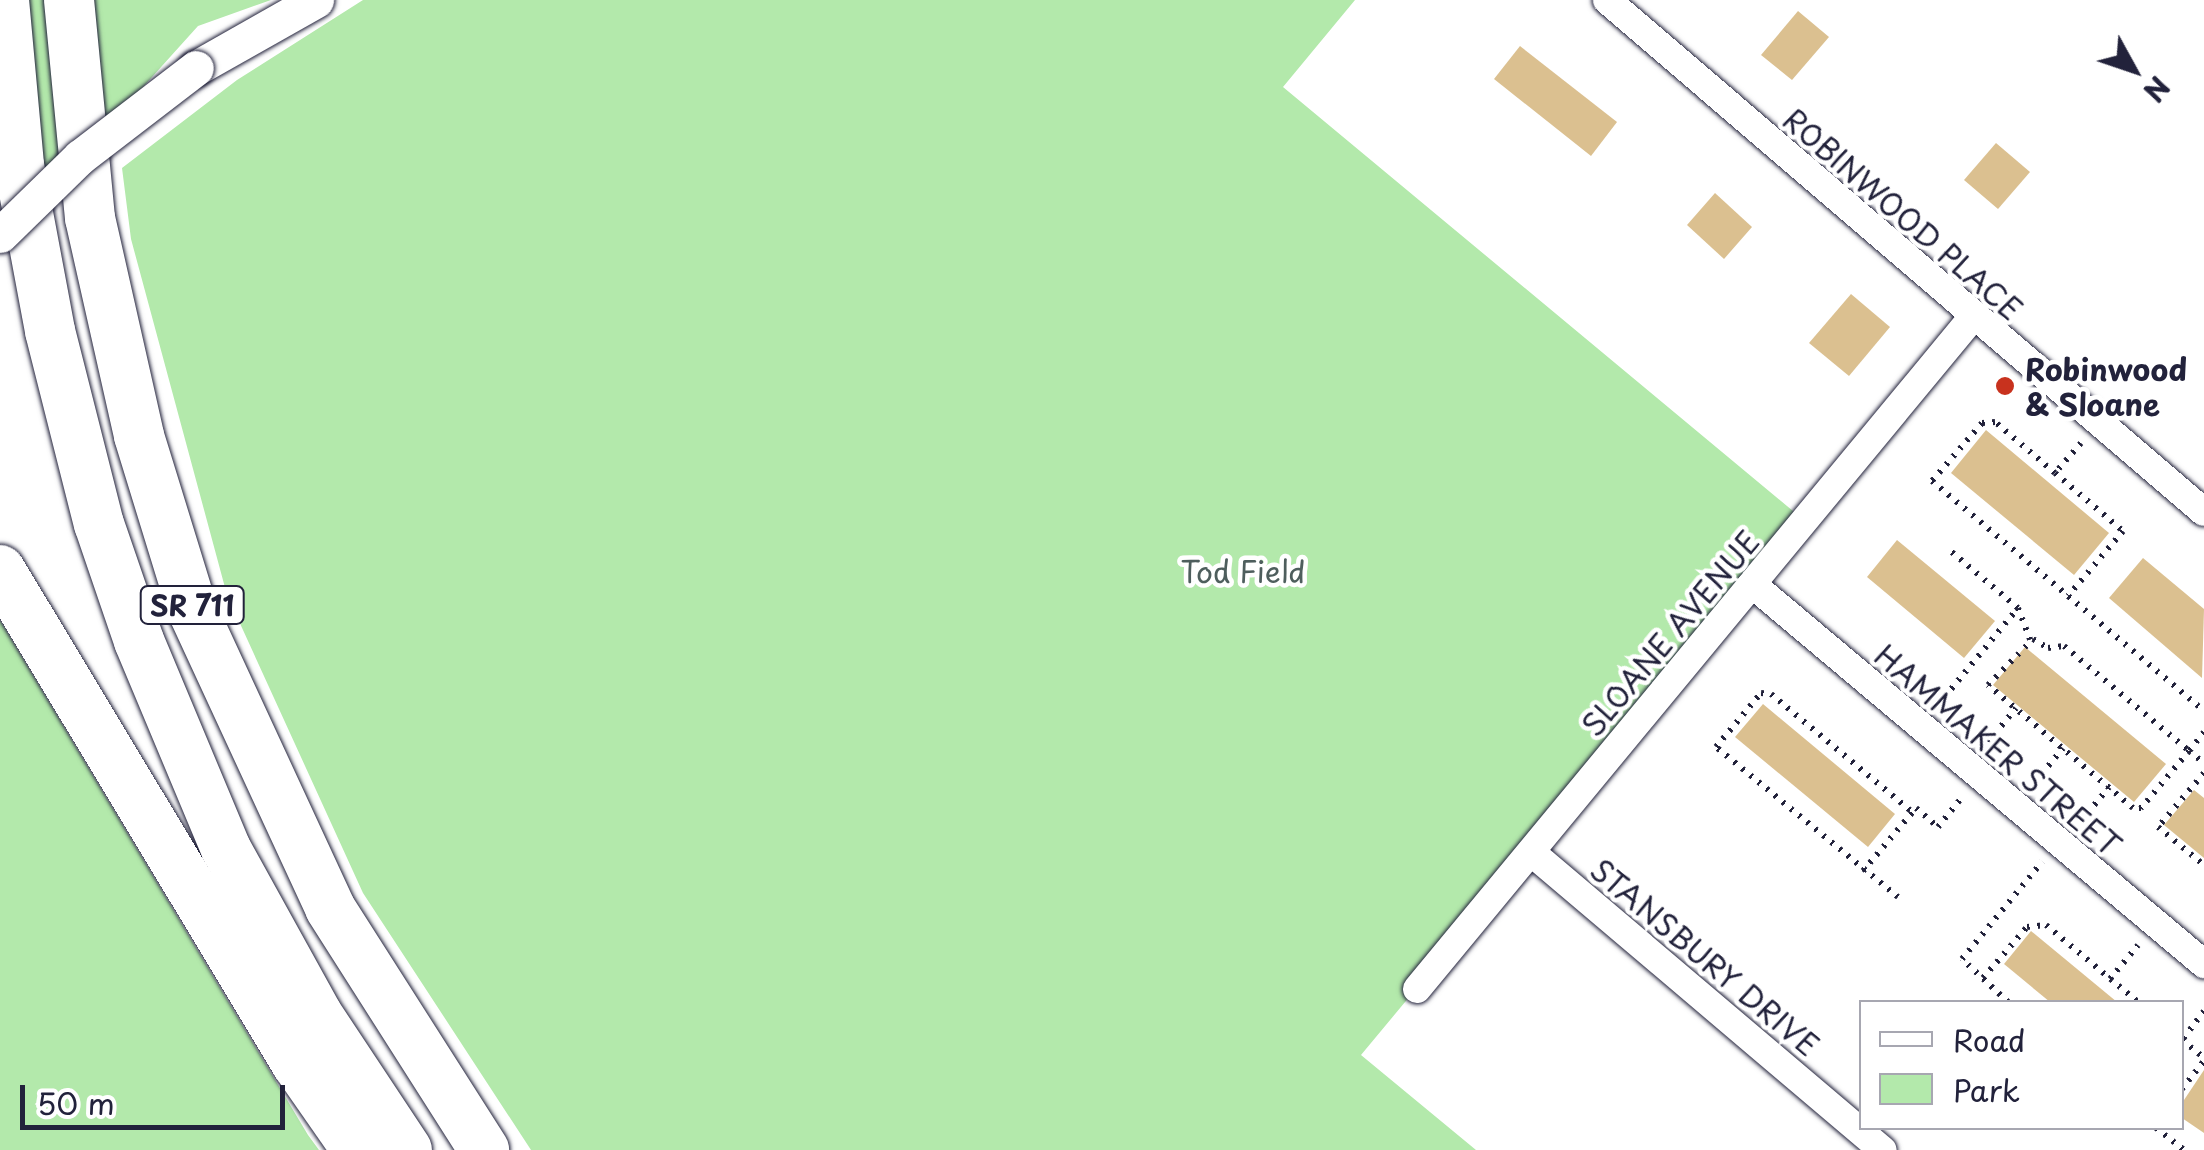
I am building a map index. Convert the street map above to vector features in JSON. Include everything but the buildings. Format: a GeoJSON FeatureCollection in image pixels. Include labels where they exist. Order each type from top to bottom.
{"type":"FeatureCollection","features":[{"type":"Feature","properties":{"kind":"highway","name":"SR 711"},"geometry":{"type":"LineString","coordinates":[[4,0],[19,165],[50,332],[99,524],[139,641],[226,849],[317,1014],[407,1150]]}},
{"type":"Feature","properties":{"kind":"highway","name":"SR 711"},"geometry":{"type":"LineString","coordinates":[[68,0],[90,218],[139,436],[194,611],[330,908],[484,1150]]}},
{"type":"Feature","properties":{"kind":"highway"},"geometry":{"type":"LineString","coordinates":[[0,570],[297,1064],[357,1150]]}},
{"type":"Feature","properties":{"kind":"street"},"geometry":{"type":"LineString","coordinates":[[0,235],[80,157],[196,68],[316,0]]}},
{"type":"Feature","properties":{"kind":"street","name":"ROBINWOOD PLACE"},"geometry":{"type":"LineString","coordinates":[[1608,0],[1972,318],[2204,512]]}},
{"type":"Feature","properties":{"kind":"street","name":"SLOANE AVENUE"},"geometry":{"type":"LineString","coordinates":[[1417,989],[1972,318]]}},
{"type":"Feature","properties":{"kind":"street","name":"HAMMAKER STREET"},"geometry":{"type":"LineString","coordinates":[[1752,584],[2204,964]]}},
{"type":"Feature","properties":{"kind":"street","name":"STANSBURY DRIVE"},"geometry":{"type":"LineString","coordinates":[[1531,852],[1859,1129]]}},
{"type":"Feature","properties":{"kind":"street","name":"STANSBURY DRIVE"},"geometry":{"type":"LineString","coordinates":[[1860,1130],[1884,1150]]}},
{"type":"Feature","properties":{"kind":"path"},"geometry":{"type":"LineString","coordinates":[[2068,596],[2123,531],[1995,422],[1982,423],[1932,481],[2068,596],[2204,711]]}},
{"type":"Feature","properties":{"kind":"path"},"geometry":{"type":"LineString","coordinates":[[2055,474],[2072,454]]}},
{"type":"Feature","properties":{"kind":"path"},"geometry":{"type":"LineString","coordinates":[[1947,548],[2018,608],[2030,640]]}},
{"type":"Feature","properties":{"kind":"path"},"geometry":{"type":"LineString","coordinates":[[1919,727],[2018,608]]}},
{"type":"Feature","properties":{"kind":"path"},"geometry":{"type":"LineString","coordinates":[[2030,640],[1988,685],[2109,787],[2142,808],[2204,732]]}},
{"type":"Feature","properties":{"kind":"path"},"geometry":{"type":"LineString","coordinates":[[2030,640],[2064,646],[2204,763]]}},
{"type":"Feature","properties":{"kind":"path"},"geometry":{"type":"LineString","coordinates":[[1898,897],[1718,756],[1716,747],[1762,692],[1771,694],[1912,812]]}},
{"type":"Feature","properties":{"kind":"path"},"geometry":{"type":"LineString","coordinates":[[1967,768],[2016,708]]}},
{"type":"Feature","properties":{"kind":"path"},"geometry":{"type":"LineString","coordinates":[[2014,806],[2063,748]]}},
{"type":"Feature","properties":{"kind":"path"},"geometry":{"type":"LineString","coordinates":[[2204,773],[2158,827],[2204,866]]}},
{"type":"Feature","properties":{"kind":"path"},"geometry":{"type":"LineString","coordinates":[[2061,845],[2109,787]]}},
{"type":"Feature","properties":{"kind":"path"},"geometry":{"type":"LineString","coordinates":[[1863,870],[1916,808],[1938,827],[1953,809]]}},
{"type":"Feature","properties":{"kind":"path"},"geometry":{"type":"LineString","coordinates":[[2006,1000],[1962,958],[2033,873]]}},
{"type":"Feature","properties":{"kind":"path"},"geometry":{"type":"LineString","coordinates":[[1983,978],[2027,927],[2046,925],[2136,1000]]}},
{"type":"Feature","properties":{"kind":"path"},"geometry":{"type":"LineString","coordinates":[[2110,979],[2130,954]]}},
{"type":"Feature","properties":{"kind":"path"},"geometry":{"type":"LineString","coordinates":[[2184,1037],[2204,1011]]}},
{"type":"Feature","properties":{"kind":"path"},"geometry":{"type":"LineString","coordinates":[[2184,1042],[2204,1059],[2184,1086]]}},
{"type":"Feature","properties":{"kind":"path"},"geometry":{"type":"LineString","coordinates":[[2159,1130],[2184,1150]]}},
{"type":"Feature","properties":{"kind":"green space"},"geometry":{"type":"Polygon","coordinates":[[[0,0],[271,0],[198,26],[80,157],[0,197],[0,0]]]}},
{"type":"Feature","properties":{"kind":"green space","name":"Tod Field"},"geometry":{"type":"Polygon","coordinates":[[[363,0],[1355,0],[1283,87],[1805,521],[1361,1055],[1476,1150],[531,1150],[363,893],[227,595],[131,239],[122,168],[237,80],[363,0]]]}},
{"type":"Feature","properties":{"kind":"green space"},"geometry":{"type":"Polygon","coordinates":[[[0,620],[308,1135],[319,1150],[0,1150],[0,620]]]}},
{"type":"Feature","properties":{"kind":"place","name":"Robinwood & Sloane"},"geometry":{"type":"Point","coordinates":[2005,386]}}]}
